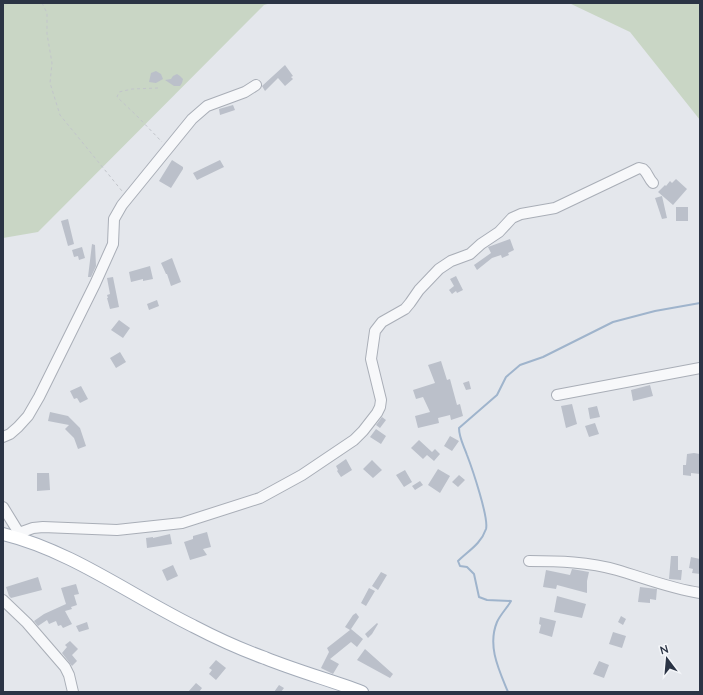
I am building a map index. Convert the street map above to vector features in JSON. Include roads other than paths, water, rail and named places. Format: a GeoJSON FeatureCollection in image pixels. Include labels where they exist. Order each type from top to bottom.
{"type":"FeatureCollection","features":[{"type":"Feature","properties":{"kind":"main road"},"geometry":{"type":"LineString","coordinates":[[3,534],[19,535],[58,552],[158,608],[228,643],[265,658],[362,692]]}},
{"type":"Feature","properties":{"kind":"street"},"geometry":{"type":"LineString","coordinates":[[3,437],[10,434],[28,416],[39,397],[101,271],[113,244],[114,219],[128,198],[192,119],[207,106],[245,92],[256,85]]}},
{"type":"Feature","properties":{"kind":"street"},"geometry":{"type":"LineString","coordinates":[[3,507],[19,535],[33,528],[43,527],[117,530],[182,523],[260,498],[342,449],[354,440],[369,424],[380,407],[381,400],[371,359],[375,331],[382,322],[405,309],[429,278],[445,263],[470,254],[481,244],[499,232],[512,218],[521,214],[555,208],[639,168],[644,169],[647,172],[648,178],[653,183]]}},
{"type":"Feature","properties":{"kind":"street"},"geometry":{"type":"LineString","coordinates":[[557,395],[578,392],[613,383],[700,368]]}},
{"type":"Feature","properties":{"kind":"street"},"geometry":{"type":"LineString","coordinates":[[529,561],[586,564],[617,570],[643,579],[700,593]]}},
{"type":"Feature","properties":{"kind":"street"},"geometry":{"type":"LineString","coordinates":[[3,600],[27,624],[65,667],[74,692]]}},
{"type":"Feature","properties":{"kind":"waterway"},"geometry":{"type":"LineString","coordinates":[[508,692],[495,658],[493,640],[497,622],[511,601],[487,600],[479,597],[474,574],[467,567],[460,566],[458,561],[474,547],[481,539],[486,529],[485,515],[480,493],[461,439],[459,428],[497,395],[506,377],[520,365],[543,357],[613,322],[655,311],[700,303]]}}]}
